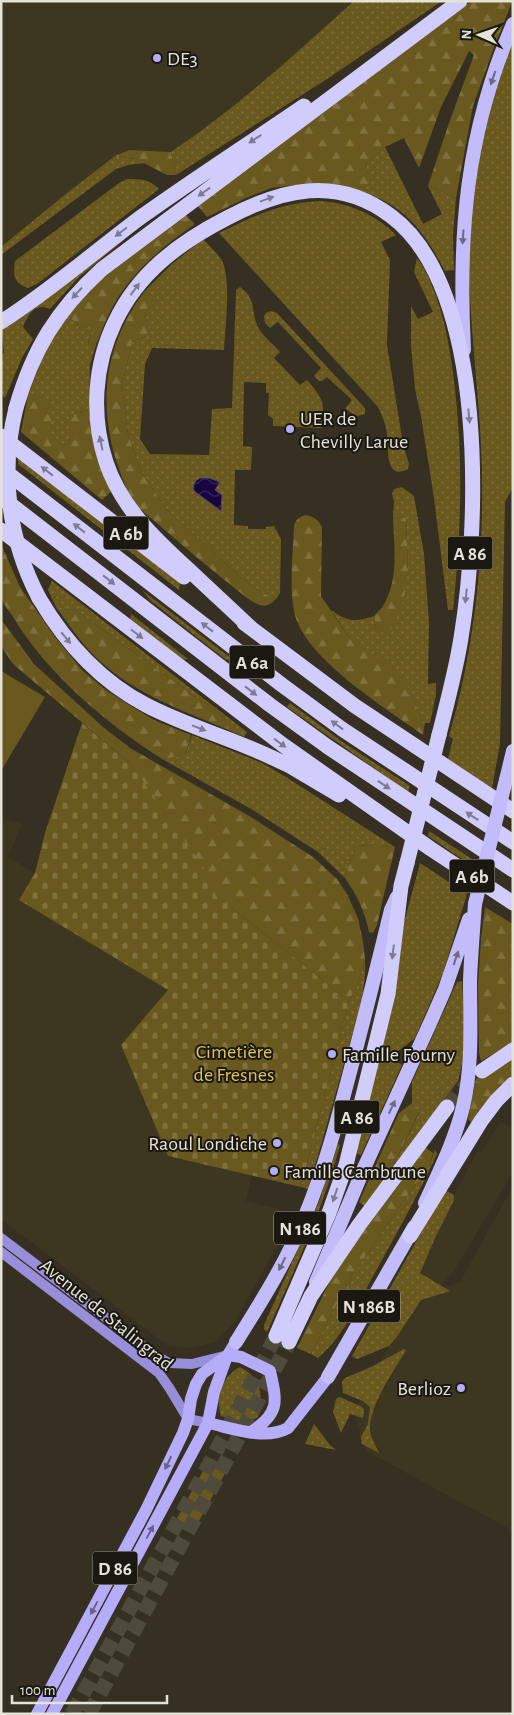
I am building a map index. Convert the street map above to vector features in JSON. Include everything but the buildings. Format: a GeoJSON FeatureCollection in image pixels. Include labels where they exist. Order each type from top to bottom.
{"type":"FeatureCollection","features":[{"type":"Feature","properties":{"kind":"highway"},"geometry":{"type":"LineString","coordinates":[[431,849],[290,766],[258,751],[163,713],[109,681],[79,653],[53,622],[24,566],[13,527],[10,507],[8,459],[11,426],[30,367],[54,322],[86,283],[119,254],[460,1]]}},
{"type":"Feature","properties":{"kind":"highway","name":"A 86"},"geometry":{"type":"LineString","coordinates":[[511,28],[491,82],[479,125],[469,172],[462,247],[465,368],[471,443],[472,522],[461,640],[407,863],[402,886],[388,994],[346,1164],[282,1339],[311,1296],[340,1221],[435,1013],[475,904],[513,751]]}},
{"type":"Feature","properties":{"kind":"highway"},"geometry":{"type":"LineString","coordinates":[[1,322],[28,305],[86,258],[218,163],[332,87],[356,80]]}},
{"type":"Feature","properties":{"kind":"highway"},"geometry":{"type":"LineString","coordinates":[[252,629],[150,533],[129,508],[117,489],[105,460],[97,421],[98,374],[114,322],[134,289],[152,269],[176,248],[249,206],[285,194],[306,190],[346,194],[365,201],[392,216],[410,233],[424,251],[445,294],[465,368]]}},
{"type":"Feature","properties":{"kind":"highway","name":"A 6b"},"geometry":{"type":"LineString","coordinates":[[1,436],[355,706],[513,812]]}},
{"type":"Feature","properties":{"kind":"highway","name":"A 6a"},"geometry":{"type":"LineString","coordinates":[[1,468],[282,685],[342,729],[513,842]]}},
{"type":"Feature","properties":{"kind":"highway","name":"A 6a"},"geometry":{"type":"LineString","coordinates":[[1,497],[299,726],[513,870]]}},
{"type":"Feature","properties":{"kind":"highway","name":"A 6b"},"geometry":{"type":"LineString","coordinates":[[1,530],[239,713],[431,849],[513,903]]}},
{"type":"Feature","properties":{"kind":"highway","name":"N 186"},"geometry":{"type":"LineString","coordinates":[[236,1342],[272,1284],[305,1217],[322,1170],[342,1104],[391,910],[402,886]]}},
{"type":"Feature","properties":{"kind":"highway","name":"N 186B"},"geometry":{"type":"LineString","coordinates":[[328,1377],[410,1236],[443,1163],[458,1124],[466,1092],[470,1058],[470,977],[475,904]]}},
{"type":"Feature","properties":{"kind":"highway"},"geometry":{"type":"LineString","coordinates":[[482,1071],[513,1050]]}},
{"type":"Feature","properties":{"kind":"highway"},"geometry":{"type":"LineString","coordinates":[[410,1236],[481,1121],[496,1101],[513,1084]]}},
{"type":"Feature","properties":{"kind":"highway"},"geometry":{"type":"LineString","coordinates":[[311,1296],[359,1225],[447,1107]]}},
{"type":"Feature","properties":{"kind":"main road","name":"Avenue de Stalingrad"},"geometry":{"type":"LineString","coordinates":[[1,1238],[169,1364],[192,1364],[228,1355]]}},
{"type":"Feature","properties":{"kind":"main road","name":"Avenue de Stalingrad"},"geometry":{"type":"LineString","coordinates":[[1,1252],[159,1373],[188,1419]]}},
{"type":"Feature","properties":{"kind":"main road","name":"D 86"},"geometry":{"type":"LineString","coordinates":[[37,1714],[146,1510],[188,1419],[191,1399],[196,1384],[202,1374],[228,1355],[236,1342]]}},
{"type":"Feature","properties":{"kind":"main road"},"geometry":{"type":"LineString","coordinates":[[208,1423],[214,1392],[228,1355],[241,1357],[270,1371],[275,1397],[274,1410],[268,1420],[251,1432]]}},
{"type":"Feature","properties":{"kind":"main road"},"geometry":{"type":"LineString","coordinates":[[188,1419],[251,1432],[275,1434],[288,1428],[328,1377]]}},
{"type":"Feature","properties":{"kind":"main road","name":"D 86"},"geometry":{"type":"LineString","coordinates":[[52,1714],[208,1423]]}},
{"type":"Feature","properties":{"kind":"shaded area"},"geometry":{"type":"Polygon","coordinates":[[[1,1],[354,1],[271,76],[192,139],[171,152],[129,150],[115,156],[1,247],[1,1]]]}},
{"type":"Feature","properties":{"kind":"shaded area"},"geometry":{"type":"Polygon","coordinates":[[[1,818],[22,824],[8,857],[35,873],[19,900],[168,990],[168,1156],[252,1175],[246,1201],[295,1214],[236,1320],[215,1342],[193,1348],[168,1346],[1,1219],[1,818]]]}},
{"type":"Feature","properties":{"kind":"shaded area"},"geometry":{"type":"Polygon","coordinates":[[[500,1122],[513,1129],[513,1172],[454,1271],[441,1285],[420,1273],[454,1200],[454,1195],[478,1150],[481,1152],[500,1122]]]}},
{"type":"Feature","properties":{"kind":"shaded area"},"geometry":{"type":"Polygon","coordinates":[[[513,1186],[513,1531],[368,1452],[362,1444],[354,1412],[415,1296],[460,1282],[513,1186]]]}},
{"type":"Feature","properties":{"kind":"green space"},"geometry":{"type":"Polygon","coordinates":[[[354,1],[442,1],[327,79],[176,175],[171,152],[242,99],[354,1]]]}},
{"type":"Feature","properties":{"kind":"green space"},"geometry":{"type":"Polygon","coordinates":[[[472,1],[512,2],[473,106],[456,198],[428,186],[474,55],[469,51],[441,107],[419,168],[404,138],[385,147],[366,163],[370,184],[357,190],[332,184],[311,183],[271,188],[207,217],[197,205],[472,1]]]}},
{"type":"Feature","properties":{"kind":"green space"},"geometry":{"type":"Polygon","coordinates":[[[513,39],[513,487],[505,502],[500,744],[492,788],[448,759],[453,739],[449,736],[466,666],[472,629],[477,592],[482,518],[481,445],[470,296],[469,237],[471,207],[481,143],[513,39]]]}},
{"type":"Feature","properties":{"kind":"green space"},"geometry":{"type":"Polygon","coordinates":[[[385,147],[423,224],[442,214],[428,186],[456,198],[453,236],[454,270],[445,271],[420,230],[400,211],[374,196],[357,190],[369,184],[366,163],[385,147]]]}},
{"type":"Feature","properties":{"kind":"green space"},"geometry":{"type":"Polygon","coordinates":[[[129,150],[171,152],[176,175],[167,175],[136,159],[115,156],[129,150]]]}},
{"type":"Feature","properties":{"kind":"green space"},"geometry":{"type":"Polygon","coordinates":[[[115,156],[136,159],[145,163],[116,169],[1,255],[1,247],[115,156]]]}},
{"type":"Feature","properties":{"kind":"green space"},"geometry":{"type":"Polygon","coordinates":[[[127,179],[144,180],[152,183],[159,189],[37,284],[28,288],[19,284],[14,274],[15,261],[127,179]]]}},
{"type":"Feature","properties":{"kind":"green space"},"geometry":{"type":"Polygon","coordinates":[[[320,201],[341,204],[361,211],[379,221],[396,235],[381,242],[390,260],[387,345],[403,444],[409,464],[408,469],[400,472],[395,471],[391,467],[384,420],[378,407],[219,233],[256,216],[292,204],[320,201]]]}},
{"type":"Feature","properties":{"kind":"green space"},"geometry":{"type":"Polygon","coordinates":[[[185,214],[195,224],[163,248],[135,275],[115,302],[96,345],[88,344],[92,330],[77,324],[66,314],[99,279],[185,214]]]}},
{"type":"Feature","properties":{"kind":"green space"},"geometry":{"type":"Polygon","coordinates":[[[122,236],[125,239],[78,278],[50,309],[45,307],[36,308],[27,318],[23,327],[33,339],[22,358],[5,398],[1,395],[1,355],[4,353],[1,328],[122,236]]]}},
{"type":"Feature","properties":{"kind":"green space"},"geometry":{"type":"Polygon","coordinates":[[[203,239],[221,259],[226,277],[227,303],[224,350],[152,348],[145,364],[140,439],[150,454],[209,455],[212,409],[232,408],[236,290],[240,287],[246,292],[252,302],[259,329],[280,352],[274,358],[300,385],[307,380],[320,397],[323,407],[322,428],[273,426],[273,419],[268,415],[269,393],[266,393],[266,383],[244,382],[243,446],[252,447],[251,470],[235,470],[234,525],[248,526],[248,529],[266,529],[266,527],[274,526],[281,539],[280,593],[276,599],[261,592],[239,576],[166,509],[140,469],[128,434],[122,385],[132,342],[149,333],[145,313],[155,298],[144,292],[172,264],[203,239]]]}},
{"type":"Feature","properties":{"kind":"green space"},"geometry":{"type":"Polygon","coordinates":[[[417,258],[429,278],[443,318],[451,356],[457,410],[460,496],[453,610],[448,610],[434,498],[415,389],[411,345],[411,306],[418,319],[433,312],[414,272],[417,258]]]}},
{"type":"Feature","properties":{"kind":"green space"},"geometry":{"type":"Polygon","coordinates":[[[144,292],[156,298],[145,313],[149,333],[132,342],[122,385],[128,434],[140,469],[166,509],[239,576],[261,592],[276,599],[269,604],[260,605],[245,597],[195,556],[134,502],[123,480],[115,457],[107,413],[109,371],[121,331],[131,311],[144,292]]]}},
{"type":"Feature","properties":{"kind":"green space"},"geometry":{"type":"Polygon","coordinates":[[[267,312],[277,313],[365,408],[365,414],[357,416],[345,409],[352,400],[327,377],[319,381],[314,376],[321,368],[278,322],[270,328],[265,323],[264,316],[267,312]]]}},
{"type":"Feature","properties":{"kind":"green space"},"geometry":{"type":"Polygon","coordinates":[[[66,314],[77,324],[92,330],[88,343],[96,345],[90,365],[89,410],[73,413],[69,444],[62,445],[46,430],[28,395],[46,348],[66,314]]]}},
{"type":"Feature","properties":{"kind":"green space"},"geometry":{"type":"Polygon","coordinates":[[[37,394],[44,396],[52,409],[52,416],[47,430],[62,445],[69,444],[70,417],[73,413],[89,410],[94,446],[112,491],[102,500],[21,432],[28,395],[37,394]]]}},
{"type":"Feature","properties":{"kind":"green space"},"geometry":{"type":"Polygon","coordinates":[[[18,458],[180,583],[179,590],[18,464],[18,458]]]}},
{"type":"Feature","properties":{"kind":"green space"},"geometry":{"type":"Polygon","coordinates":[[[402,487],[414,496],[424,554],[429,623],[428,684],[436,683],[436,695],[430,723],[425,723],[424,728],[411,692],[350,639],[331,610],[351,620],[362,620],[374,616],[376,632],[408,572],[406,518],[393,517],[394,501],[392,494],[394,489],[402,487]]]}},
{"type":"Feature","properties":{"kind":"green space"},"geometry":{"type":"Polygon","coordinates":[[[305,515],[315,518],[322,527],[321,596],[350,639],[397,670],[411,692],[424,728],[423,735],[348,680],[312,646],[300,628],[294,611],[292,569],[294,525],[300,517],[305,515]]]}},
{"type":"Feature","properties":{"kind":"green space"},"geometry":{"type":"Polygon","coordinates":[[[393,517],[406,518],[408,572],[404,598],[394,626],[384,633],[376,631],[374,616],[383,606],[392,584],[395,550],[393,517]]]}},
{"type":"Feature","properties":{"kind":"green space"},"geometry":{"type":"Polygon","coordinates":[[[1,544],[20,587],[55,637],[82,670],[106,690],[154,720],[191,735],[186,753],[164,760],[122,731],[80,697],[43,658],[27,638],[2,600],[1,544]]]}},
{"type":"Feature","properties":{"kind":"green space"},"geometry":{"type":"Polygon","coordinates":[[[52,581],[247,732],[244,737],[224,728],[222,716],[77,611],[56,607],[48,590],[52,581]]]}},
{"type":"Feature","properties":{"kind":"green space"},"geometry":{"type":"Polygon","coordinates":[[[142,590],[232,659],[226,660],[151,601],[142,590]]]}},
{"type":"Feature","properties":{"kind":"green space"},"geometry":{"type":"Polygon","coordinates":[[[56,607],[77,611],[222,716],[224,728],[160,700],[116,674],[89,651],[56,607]]]}},
{"type":"Feature","properties":{"kind":"green space"},"geometry":{"type":"Polygon","coordinates":[[[131,614],[188,659],[181,660],[130,619],[131,614]]]}},
{"type":"Feature","properties":{"kind":"green space"},"geometry":{"type":"Polygon","coordinates":[[[1,619],[34,664],[103,727],[130,748],[251,817],[313,857],[337,879],[347,894],[358,918],[365,959],[358,983],[349,1001],[213,893],[131,764],[13,664],[1,646],[1,619]]]}},
{"type":"Feature","properties":{"kind":"green space"},"geometry":{"type":"Polygon","coordinates":[[[1,671],[45,697],[1,771],[1,671]]]}},
{"type":"Feature","properties":{"kind":"green space"},"geometry":{"type":"Polygon","coordinates":[[[290,703],[344,743],[410,786],[408,792],[287,707],[290,703]]]}},
{"type":"Feature","properties":{"kind":"green space","name":"Cimetière de Fresnes"},"geometry":{"type":"Polygon","coordinates":[[[82,723],[131,764],[216,885],[213,893],[349,1001],[301,1187],[168,1156],[121,1045],[168,990],[19,900],[35,873],[45,833],[82,723]]]}},
{"type":"Feature","properties":{"kind":"green space"},"geometry":{"type":"Polygon","coordinates":[[[192,735],[262,763],[395,847],[356,845],[345,878],[318,852],[253,810],[164,760],[186,753],[192,735]]]}},
{"type":"Feature","properties":{"kind":"green space"},"geometry":{"type":"Polygon","coordinates":[[[429,831],[472,859],[471,865],[428,836],[429,831]]]}},
{"type":"Feature","properties":{"kind":"green space"},"geometry":{"type":"Polygon","coordinates":[[[356,845],[395,847],[377,925],[373,933],[369,932],[360,904],[345,878],[356,845]]]}},
{"type":"Feature","properties":{"kind":"green space"},"geometry":{"type":"Polygon","coordinates":[[[420,863],[467,894],[443,973],[415,1038],[397,1052],[394,1060],[402,1065],[361,1155],[355,1153],[392,1001],[404,923],[420,863]]]}},
{"type":"Feature","properties":{"kind":"green space"},"geometry":{"type":"Polygon","coordinates":[[[485,907],[513,924],[513,1042],[481,1061],[479,1053],[478,984],[485,907]]]}},
{"type":"Feature","properties":{"kind":"green space"},"geometry":{"type":"Polygon","coordinates":[[[365,959],[364,984],[359,1010],[308,1189],[301,1187],[349,1001],[358,983],[365,959]]]}},
{"type":"Feature","properties":{"kind":"green space"},"geometry":{"type":"Polygon","coordinates":[[[462,981],[464,1044],[458,1081],[390,1172],[419,1113],[412,1103],[412,1082],[457,982],[462,981]]]}},
{"type":"Feature","properties":{"kind":"green space"},"geometry":{"type":"Polygon","coordinates":[[[513,1055],[513,1079],[473,1124],[468,1119],[476,1079],[497,1063],[513,1055]]]}},
{"type":"Feature","properties":{"kind":"green space"},"geometry":{"type":"Polygon","coordinates":[[[412,1103],[419,1112],[390,1172],[366,1207],[359,1202],[399,1113],[412,1103]]]}},
{"type":"Feature","properties":{"kind":"green space"},"geometry":{"type":"Polygon","coordinates":[[[338,1144],[340,1145],[333,1169],[317,1216],[267,1332],[264,1329],[264,1325],[319,1202],[338,1144]]]}},
{"type":"Feature","properties":{"kind":"green space"},"geometry":{"type":"Polygon","coordinates":[[[425,1147],[433,1153],[430,1164],[352,1275],[311,1354],[297,1348],[336,1269],[425,1147]]]}},
{"type":"Feature","properties":{"kind":"green space"},"geometry":{"type":"Polygon","coordinates":[[[435,1149],[437,1154],[423,1183],[344,1328],[328,1349],[318,1358],[311,1354],[352,1275],[430,1164],[435,1149]]]}},
{"type":"Feature","properties":{"kind":"green space"},"geometry":{"type":"Polygon","coordinates":[[[445,1190],[454,1195],[454,1200],[420,1273],[450,1291],[421,1300],[389,1346],[357,1359],[352,1356],[445,1190]]]}},
{"type":"Feature","properties":{"kind":"green space"},"geometry":{"type":"Polygon","coordinates":[[[404,1349],[406,1350],[377,1400],[370,1421],[372,1440],[379,1453],[362,1444],[361,1437],[368,1424],[370,1407],[363,1401],[343,1393],[342,1382],[345,1378],[373,1366],[404,1349]]]}},
{"type":"Feature","properties":{"kind":"green space"},"geometry":{"type":"Polygon","coordinates":[[[240,1367],[253,1376],[259,1388],[261,1402],[258,1417],[249,1422],[221,1416],[219,1409],[224,1381],[240,1367]]]}},
{"type":"Feature","properties":{"kind":"green space"},"geometry":{"type":"Polygon","coordinates":[[[340,1397],[362,1407],[364,1410],[363,1418],[350,1414],[341,1433],[333,1412],[336,1399],[340,1397]]]}},
{"type":"Feature","properties":{"kind":"green space"},"geometry":{"type":"Polygon","coordinates":[[[314,1424],[330,1445],[336,1450],[305,1444],[314,1424]]]}},
{"type":"Feature","properties":{"kind":"green space"},"geometry":{"type":"Polygon","coordinates":[[[210,1458],[228,1468],[193,1532],[175,1522],[210,1458]]]}},
{"type":"Feature","properties":{"kind":"water"},"geometry":{"type":"Polygon","coordinates":[[[200,478],[209,478],[220,482],[215,490],[222,495],[221,511],[194,491],[194,483],[200,478]]]}},
{"type":"Feature","properties":{"kind":"tunnel"},"geometry":{"type":"LineString","coordinates":[[447,1107],[471,1080],[482,1071]]}},
{"type":"Feature","properties":{"kind":"tunnel"},"geometry":{"type":"LineString","coordinates":[[72,1714],[212,1459],[276,1336]]}},
{"type":"Feature","properties":{"kind":"tunnel"},"geometry":{"type":"LineString","coordinates":[[89,1714],[289,1342]]}},
{"type":"Feature","properties":{"kind":"place","name":"DE3"},"geometry":{"type":"Point","coordinates":[157,58]}},
{"type":"Feature","properties":{"kind":"place","name":"UER de Chevilly Larue"},"geometry":{"type":"Point","coordinates":[290,429]}},
{"type":"Feature","properties":{"kind":"place","name":"Famille Fourny"},"geometry":{"type":"Point","coordinates":[332,1054]}},
{"type":"Feature","properties":{"kind":"place","name":"Raoul Londiche"},"geometry":{"type":"Point","coordinates":[277,1143]}},
{"type":"Feature","properties":{"kind":"place","name":"Famille Cambrune"},"geometry":{"type":"Point","coordinates":[274,1171]}},
{"type":"Feature","properties":{"kind":"place","name":"Berlioz"},"geometry":{"type":"Point","coordinates":[461,1388]}}]}
